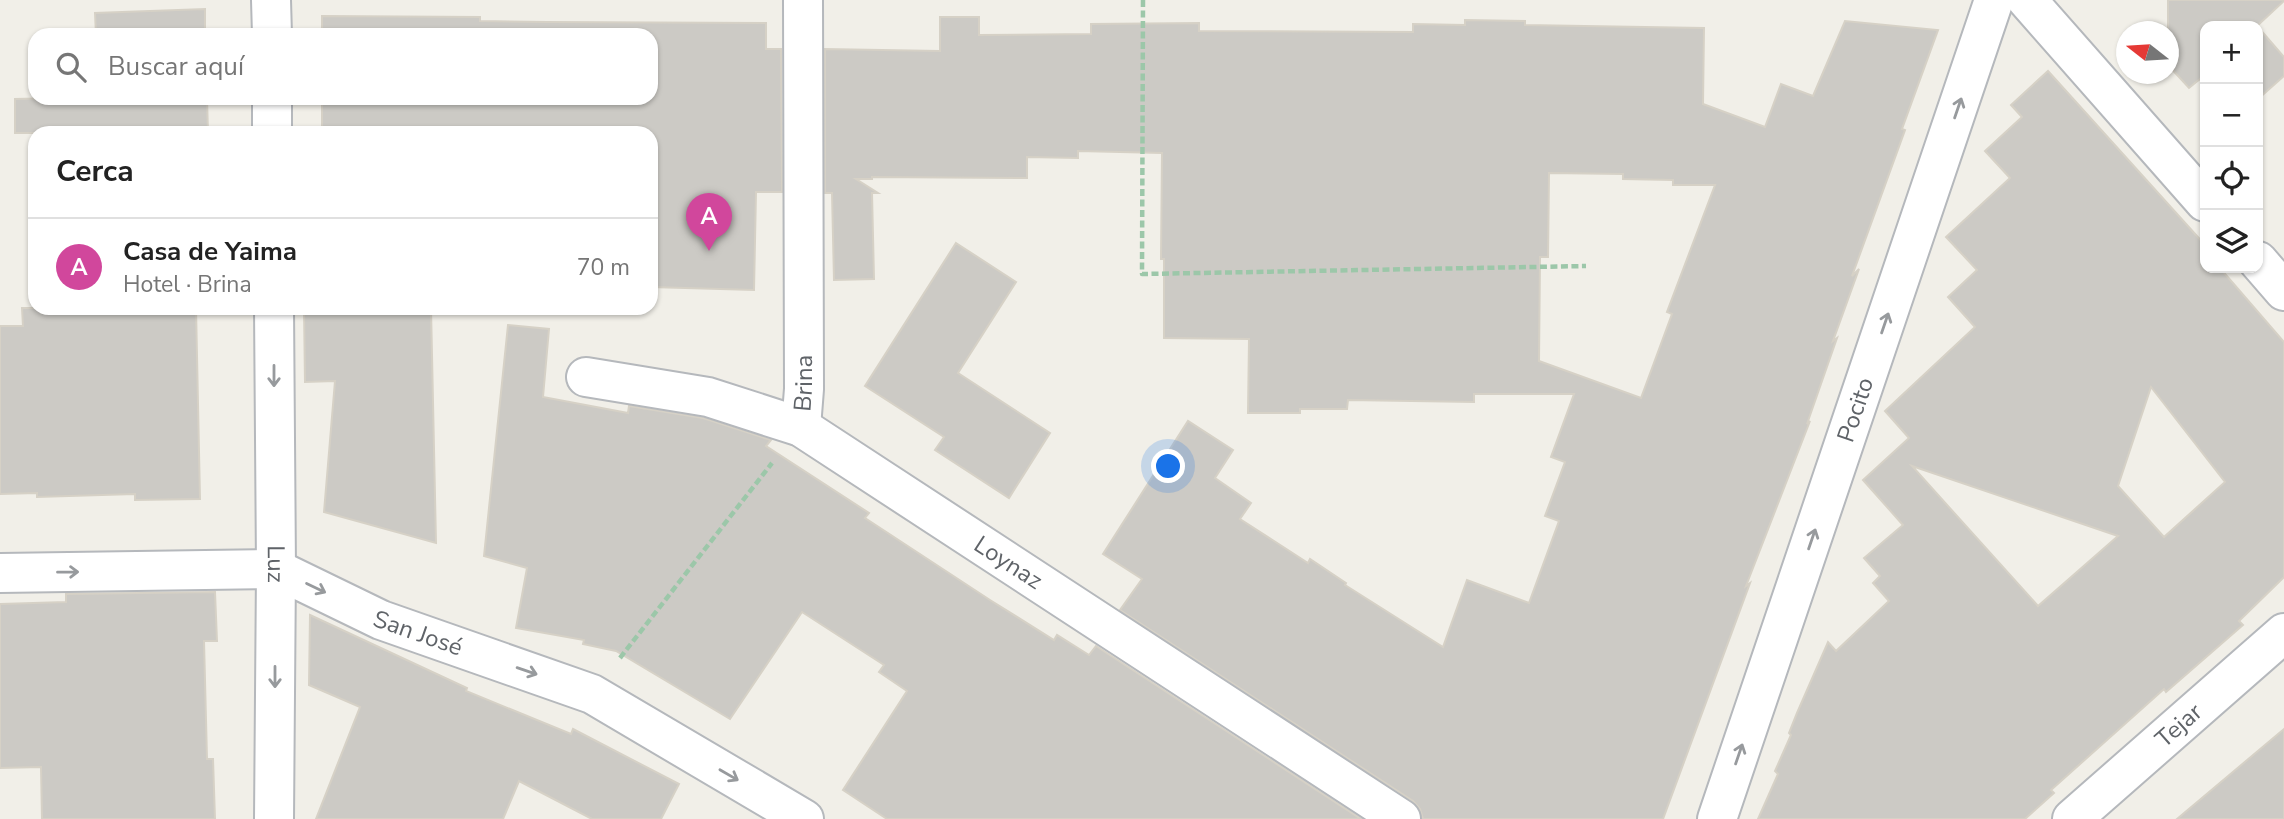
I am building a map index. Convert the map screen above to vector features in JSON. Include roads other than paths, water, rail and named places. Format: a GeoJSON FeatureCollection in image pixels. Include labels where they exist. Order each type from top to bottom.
{"type":"FeatureCollection","features":[{"type":"Feature","properties":{"kind":"street"},"geometry":{"type":"LineString","coordinates":[[271,0],[271,28]]}},
{"type":"Feature","properties":{"kind":"street","name":"Brina"},"geometry":{"type":"LineString","coordinates":[[801,427],[804,389],[803,0]]}},
{"type":"Feature","properties":{"kind":"street","name":"Pocito"},"geometry":{"type":"LineString","coordinates":[[1717,819],[1994,0]]}},
{"type":"Feature","properties":{"kind":"street"},"geometry":{"type":"LineString","coordinates":[[2027,0],[2200,196]]}},
{"type":"Feature","properties":{"kind":"street"},"geometry":{"type":"LineString","coordinates":[[272,105],[272,126]]}},
{"type":"Feature","properties":{"kind":"street"},"geometry":{"type":"LineString","coordinates":[[2263,267],[2284,291]]}},
{"type":"Feature","properties":{"kind":"street","name":"Luz"},"geometry":{"type":"LineString","coordinates":[[274,315],[274,819]]}},
{"type":"Feature","properties":{"kind":"street","name":"Loynaz"},"geometry":{"type":"LineString","coordinates":[[586,377],[708,397],[801,427],[1401,819]]}},
{"type":"Feature","properties":{"kind":"street","name":"San José"},"geometry":{"type":"LineString","coordinates":[[0,573],[276,569],[382,620],[592,694],[804,819]]}},
{"type":"Feature","properties":{"kind":"street","name":"Tejar"},"geometry":{"type":"LineString","coordinates":[[2072,819],[2284,633]]}},
{"type":"Feature","properties":{"kind":"place","name":"Casa de Yaima"},"geometry":{"type":"Point","coordinates":[709,251]}}]}
